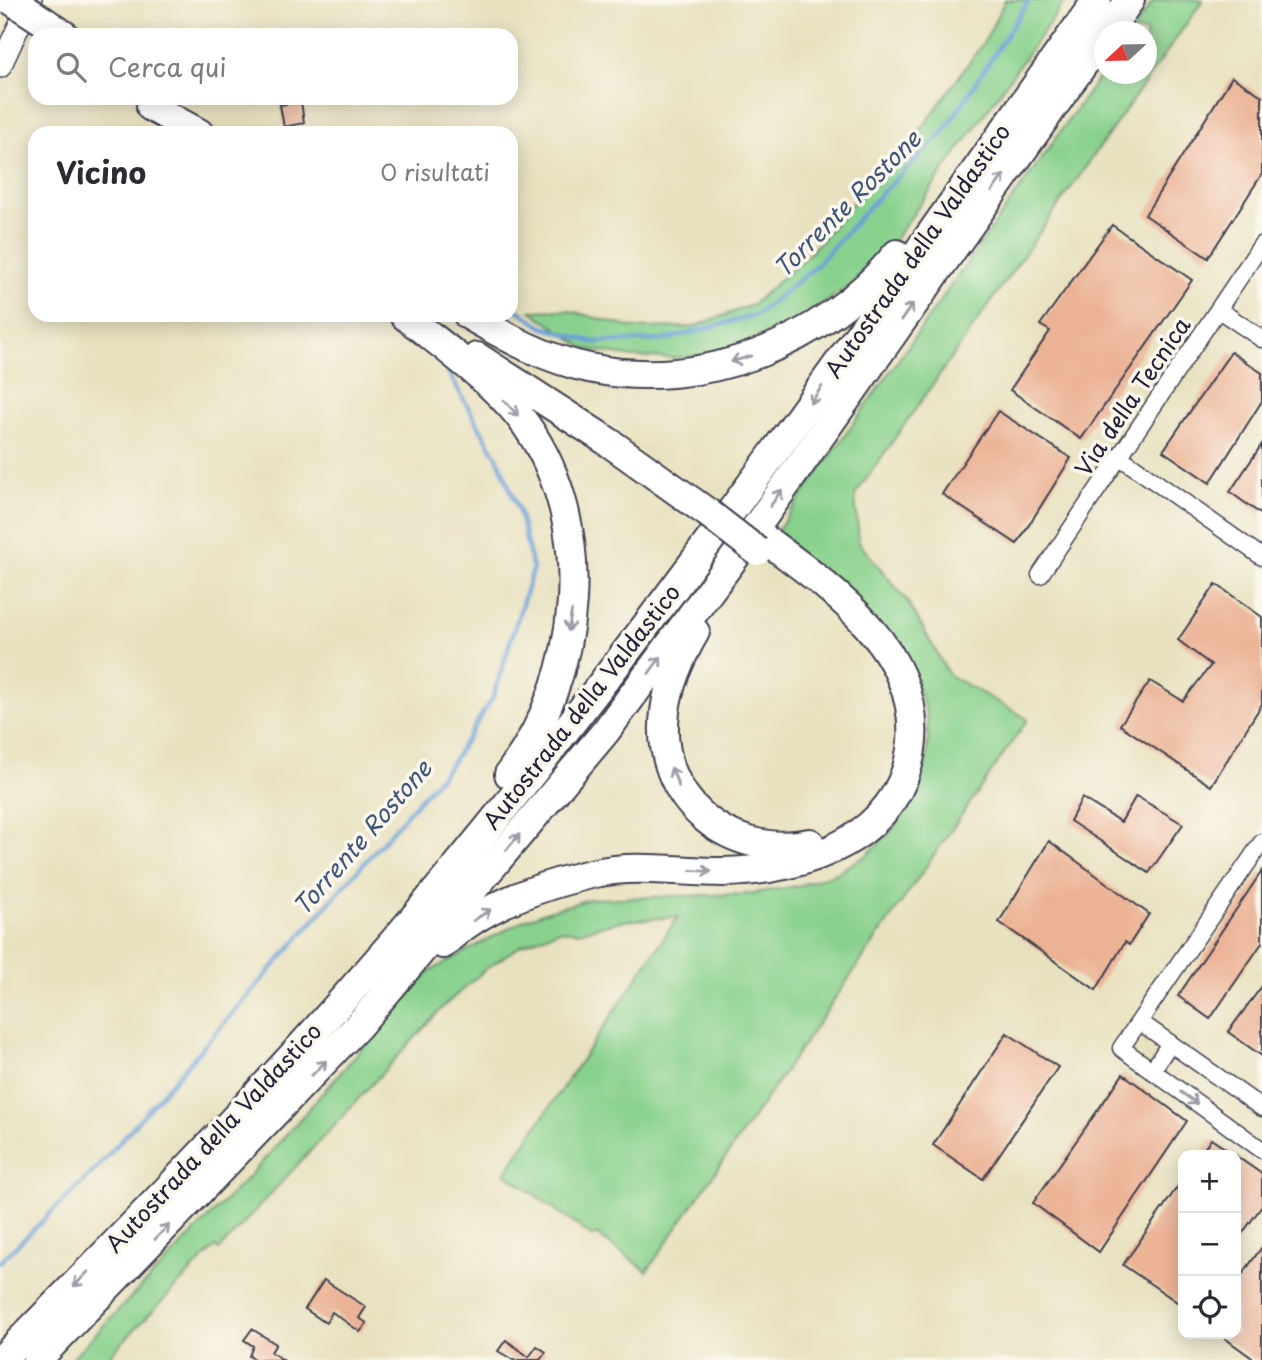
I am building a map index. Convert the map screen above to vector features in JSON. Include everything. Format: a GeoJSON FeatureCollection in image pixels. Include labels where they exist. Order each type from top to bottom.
{"type":"FeatureCollection","features":[{"type":"Feature","properties":{"kind":"highway"},"geometry":{"type":"LineString","coordinates":[[11,0],[47,19]]}},
{"type":"Feature","properties":{"kind":"highway"},"geometry":{"type":"LineString","coordinates":[[480,322],[516,342],[551,357],[587,368],[644,374],[699,370],[727,364],[800,335],[864,290],[893,260],[919,228],[1082,0]]}},
{"type":"Feature","properties":{"kind":"highway","name":"Autostrada della Valdastico"},"geometry":{"type":"LineString","coordinates":[[1,1360],[192,1165],[329,1015],[442,884],[623,656],[774,454],[1097,0]]}},
{"type":"Feature","properties":{"kind":"highway","name":"Autostrada della Valdastico"},"geometry":{"type":"LineString","coordinates":[[1115,21],[1130,0]]}},
{"type":"Feature","properties":{"kind":"highway","name":"Autostrada della Valdastico"},"geometry":{"type":"LineString","coordinates":[[37,1360],[358,1026],[606,731],[753,549],[1094,51]]}},
{"type":"Feature","properties":{"kind":"highway"},"geometry":{"type":"LineString","coordinates":[[148,105],[167,126]]}},
{"type":"Feature","properties":{"kind":"highway"},"geometry":{"type":"LineString","coordinates":[[150,105],[187,126]]}},
{"type":"Feature","properties":{"kind":"highway"},"geometry":{"type":"LineString","coordinates":[[329,1015],[524,755],[556,682],[564,657],[572,613],[572,569],[567,524],[549,466],[526,424],[496,392],[412,322]]}},
{"type":"Feature","properties":{"kind":"highway"},"geometry":{"type":"LineString","coordinates":[[424,322],[712,509]]}},
{"type":"Feature","properties":{"kind":"highway"},"geometry":{"type":"LineString","coordinates":[[468,322],[712,509],[753,549],[825,601],[863,638],[884,669],[896,701],[899,719],[896,757],[891,774],[872,807],[861,819],[826,838],[790,847],[740,839],[709,822],[678,788],[665,744],[664,714],[671,685],[690,640],[753,549]]}},
{"type":"Feature","properties":{"kind":"highway"},"geometry":{"type":"LineString","coordinates":[[358,1026],[453,934],[490,909],[538,890],[597,873],[656,868],[724,872],[806,860],[839,846],[865,830],[887,809],[896,796],[904,775],[911,751],[913,729],[909,701],[897,671],[880,640],[856,611],[753,549]]}},
{"type":"Feature","properties":{"kind":"street"},"geometry":{"type":"LineString","coordinates":[[0,66],[28,38]]}},
{"type":"Feature","properties":{"kind":"street","name":"Via della Tecnica"},"geometry":{"type":"LineString","coordinates":[[1040,575],[1262,244]]}},
{"type":"Feature","properties":{"kind":"street"},"geometry":{"type":"LineString","coordinates":[[1219,310],[1262,339]]}},
{"type":"Feature","properties":{"kind":"street"},"geometry":{"type":"LineString","coordinates":[[1120,457],[1262,557]]}},
{"type":"Feature","properties":{"kind":"street"},"geometry":{"type":"LineString","coordinates":[[1262,842],[1121,1048],[1262,1150]]}},
{"type":"Feature","properties":{"kind":"street"},"geometry":{"type":"LineString","coordinates":[[1140,1022],[1262,1108]]}},
{"type":"Feature","properties":{"kind":"street"},"geometry":{"type":"LineString","coordinates":[[1152,1071],[1170,1043]]}},
{"type":"Feature","properties":{"kind":"green space"},"geometry":{"type":"Polygon","coordinates":[[[1005,0],[1066,0],[873,270],[800,319],[742,344],[699,356],[633,357],[586,349],[531,311],[567,310],[633,328],[693,327],[752,305],[811,252],[855,200],[907,149],[986,39],[1005,0]]]}},
{"type":"Feature","properties":{"kind":"green space"},"geometry":{"type":"Polygon","coordinates":[[[1154,0],[1203,0],[1157,65],[1157,21],[1139,21],[1154,0]]]}},
{"type":"Feature","properties":{"kind":"green space"},"geometry":{"type":"Polygon","coordinates":[[[1094,84],[1144,84],[855,495],[859,543],[908,602],[949,675],[1028,719],[647,1271],[596,1234],[593,1237],[505,1173],[678,917],[621,921],[578,932],[559,930],[520,946],[487,968],[444,1006],[219,1250],[215,1247],[105,1360],[70,1360],[255,1170],[430,971],[522,921],[590,899],[746,894],[798,886],[834,874],[867,855],[895,827],[918,786],[926,762],[927,715],[910,666],[775,534],[1094,84]]]}},
{"type":"Feature","properties":{"kind":"building"},"geometry":{"type":"Polygon","coordinates":[[[1232,77],[1262,96],[1262,174],[1208,258],[1145,215],[1232,77]]]}},
{"type":"Feature","properties":{"kind":"building"},"geometry":{"type":"Polygon","coordinates":[[[280,105],[302,105],[304,123],[284,126],[280,105]]]}},
{"type":"Feature","properties":{"kind":"building"},"geometry":{"type":"Polygon","coordinates":[[[1112,225],[1192,280],[1081,439],[1010,390],[1050,331],[1040,325],[1112,225]]]}},
{"type":"Feature","properties":{"kind":"building"},"geometry":{"type":"Polygon","coordinates":[[[1231,352],[1262,373],[1262,401],[1210,483],[1163,451],[1231,352]]]}},
{"type":"Feature","properties":{"kind":"building"},"geometry":{"type":"Polygon","coordinates":[[[998,411],[1071,458],[1017,544],[942,494],[998,411]]]}},
{"type":"Feature","properties":{"kind":"building"},"geometry":{"type":"Polygon","coordinates":[[[1262,444],[1262,515],[1230,492],[1262,444]]]}},
{"type":"Feature","properties":{"kind":"building"},"geometry":{"type":"Polygon","coordinates":[[[1216,584],[1262,617],[1262,704],[1211,786],[1120,725],[1150,681],[1183,701],[1211,665],[1178,640],[1216,584]]]}},
{"type":"Feature","properties":{"kind":"building"},"geometry":{"type":"Polygon","coordinates":[[[1136,796],[1183,824],[1149,873],[1070,821],[1082,798],[1121,822],[1136,796]]]}},
{"type":"Feature","properties":{"kind":"building"},"geometry":{"type":"Polygon","coordinates":[[[1049,841],[1149,914],[1129,945],[1125,942],[1096,990],[999,922],[1049,841]]]}},
{"type":"Feature","properties":{"kind":"building"},"geometry":{"type":"Polygon","coordinates":[[[1262,871],[1262,943],[1210,1019],[1178,996],[1262,871]]]}},
{"type":"Feature","properties":{"kind":"building"},"geometry":{"type":"Polygon","coordinates":[[[1262,986],[1262,1056],[1228,1032],[1262,986]]]}},
{"type":"Feature","properties":{"kind":"building"},"geometry":{"type":"Polygon","coordinates":[[[1007,1033],[1058,1067],[983,1179],[933,1145],[1007,1033]]]}},
{"type":"Feature","properties":{"kind":"building"},"geometry":{"type":"Polygon","coordinates":[[[1123,1074],[1187,1121],[1099,1252],[1033,1203],[1123,1074]]]}},
{"type":"Feature","properties":{"kind":"building"},"geometry":{"type":"Polygon","coordinates":[[[1211,1139],[1228,1150],[1203,1150],[1211,1139]]]}},
{"type":"Feature","properties":{"kind":"building"},"geometry":{"type":"Polygon","coordinates":[[[1241,1159],[1262,1174],[1262,1206],[1241,1235],[1241,1159]]]}},
{"type":"Feature","properties":{"kind":"building"},"geometry":{"type":"Polygon","coordinates":[[[1178,1186],[1178,1303],[1123,1265],[1178,1186]]]}},
{"type":"Feature","properties":{"kind":"building"},"geometry":{"type":"Polygon","coordinates":[[[1262,1247],[1262,1360],[1255,1360],[1226,1339],[1241,1339],[1241,1276],[1262,1247]]]}},
{"type":"Feature","properties":{"kind":"building"},"geometry":{"type":"Polygon","coordinates":[[[324,1280],[366,1307],[359,1318],[367,1323],[360,1332],[332,1312],[326,1323],[305,1309],[324,1280]]]}},
{"type":"Feature","properties":{"kind":"building"},"geometry":{"type":"Polygon","coordinates":[[[252,1329],[276,1344],[271,1352],[283,1360],[256,1360],[249,1356],[253,1346],[244,1340],[252,1329]]]}},
{"type":"Feature","properties":{"kind":"building"},"geometry":{"type":"Polygon","coordinates":[[[506,1340],[529,1357],[537,1346],[546,1352],[540,1360],[513,1360],[498,1351],[506,1340]]]}},
{"type":"Feature","properties":{"kind":"waterway","name":"Torrente Rostone"},"geometry":{"type":"LineString","coordinates":[[518,310],[542,327],[593,342],[664,340],[756,315],[813,269],[879,196],[944,132],[1029,0]]}},
{"type":"Feature","properties":{"kind":"waterway","name":"Torrente Rostone"},"geometry":{"type":"LineString","coordinates":[[0,1262],[96,1169],[451,764],[493,697],[533,569],[519,511],[498,459],[445,367],[445,362]]}}]}
